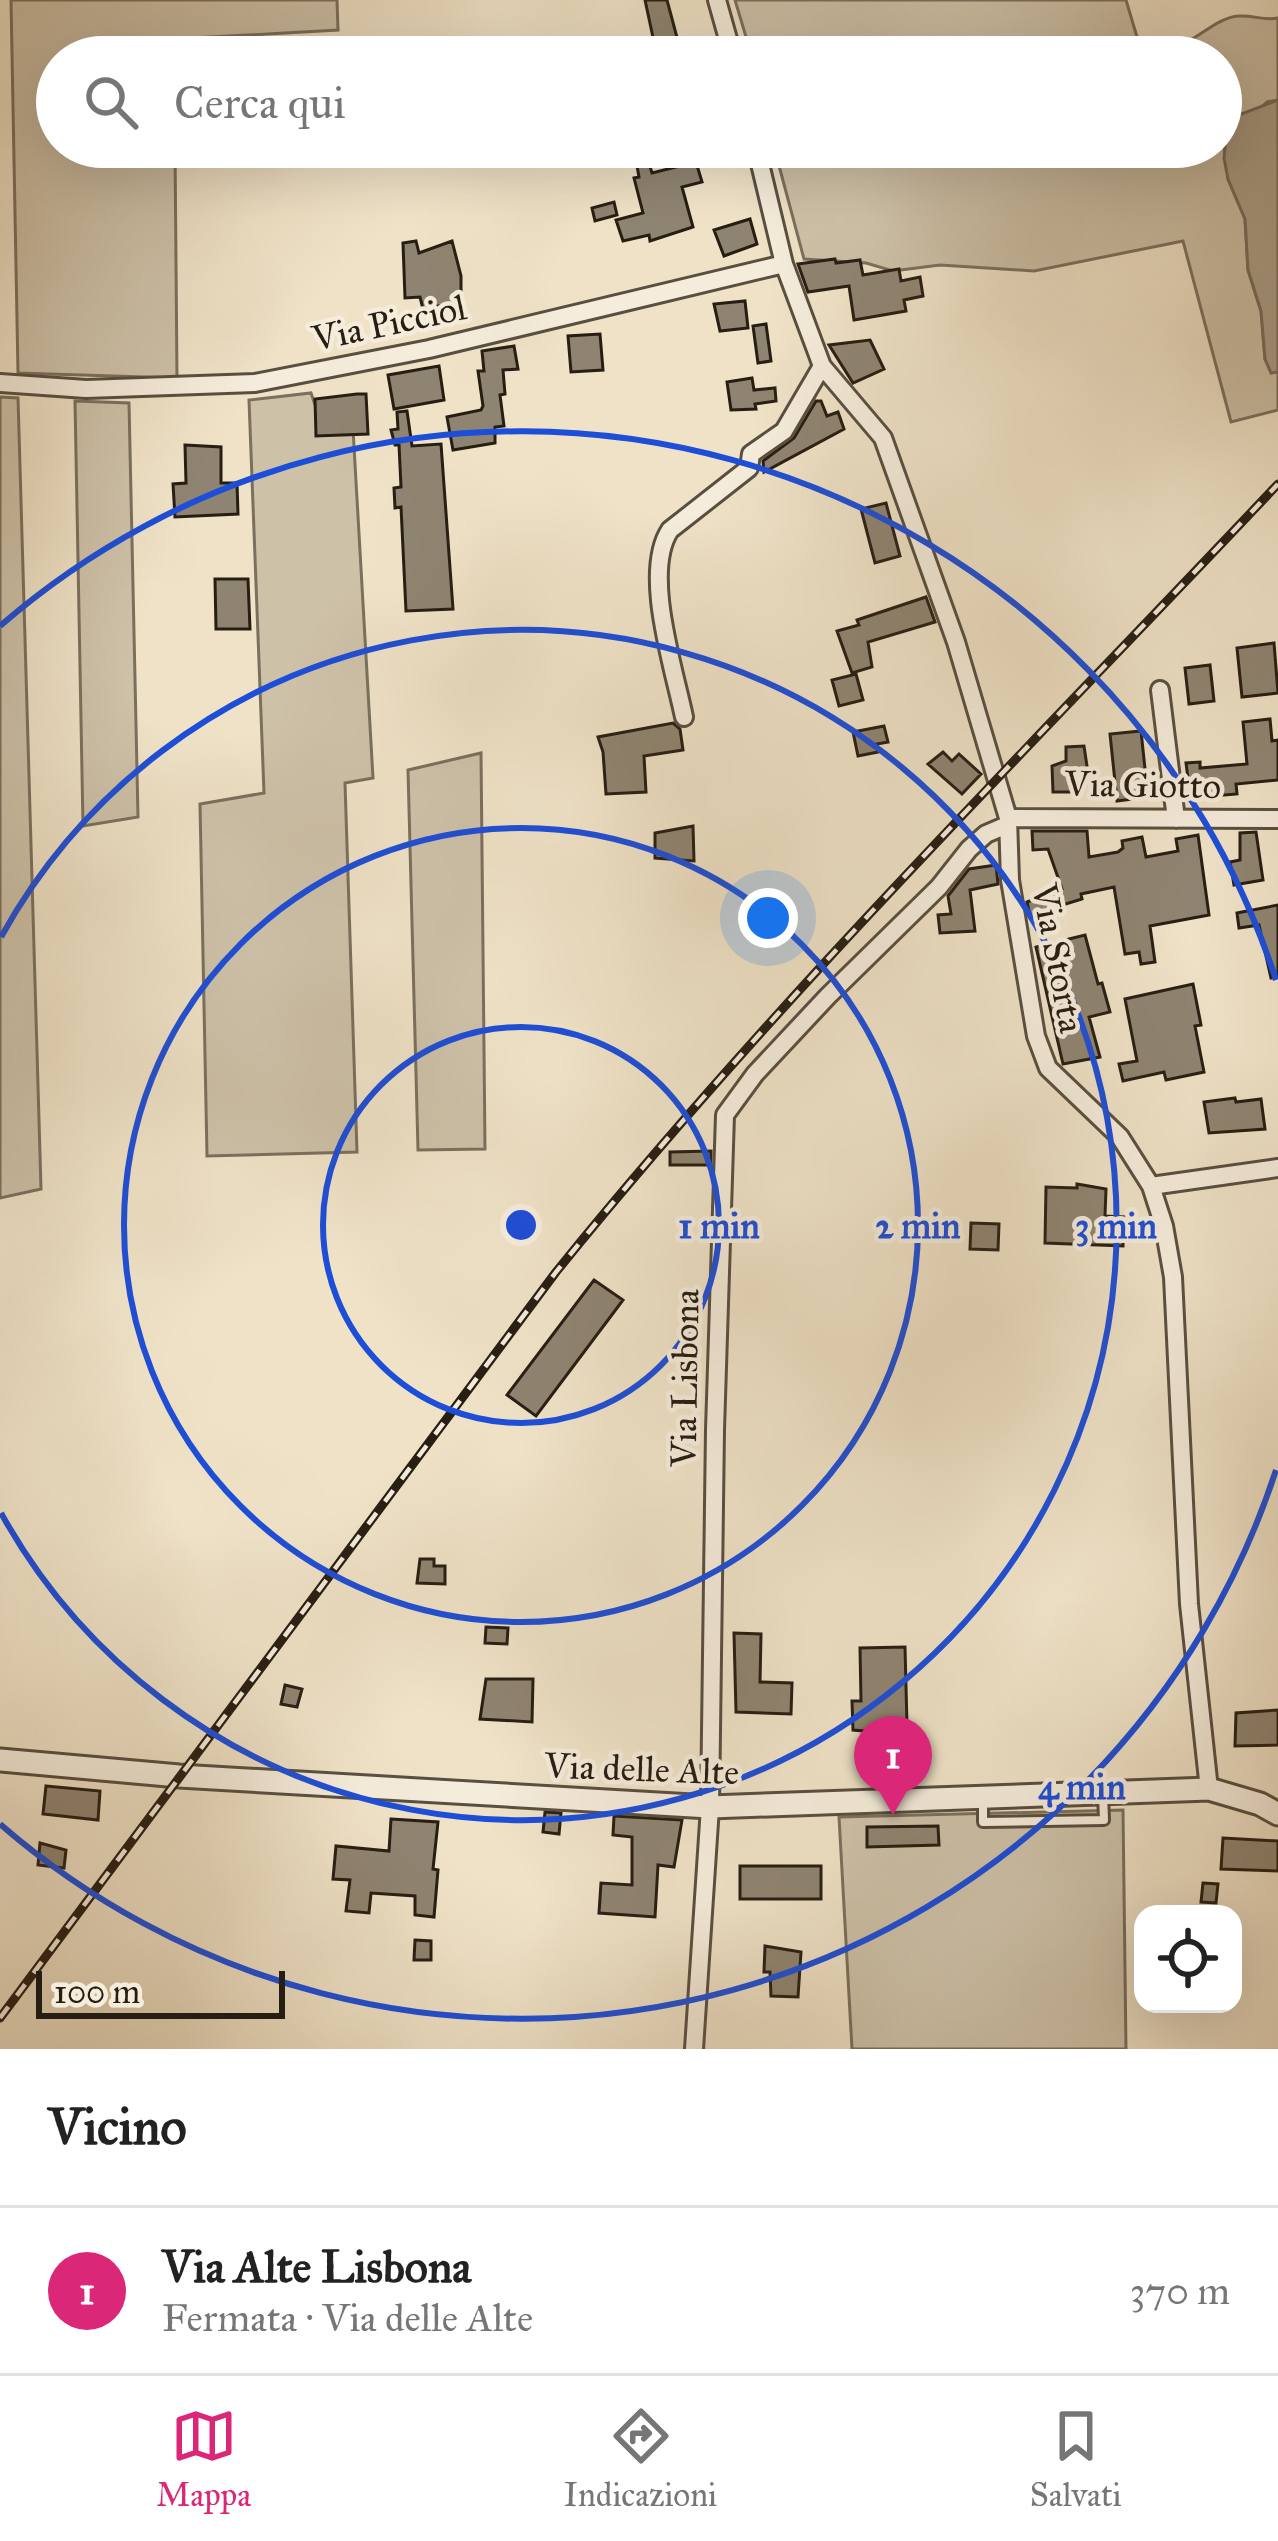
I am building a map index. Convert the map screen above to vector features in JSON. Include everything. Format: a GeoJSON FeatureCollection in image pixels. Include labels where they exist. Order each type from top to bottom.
{"type":"FeatureCollection","features":[{"type":"Feature","properties":{"kind":"street"},"geometry":{"type":"LineString","coordinates":[[717,0],[728,36]]}},
{"type":"Feature","properties":{"kind":"street","name":"Via Storta"},"geometry":{"type":"LineString","coordinates":[[761,168],[784,264],[822,366],[883,438],[949,619],[1008,821],[1010,880],[1048,1068],[1120,1137],[1150,1186],[1164,1226],[1173,1277],[1189,1604],[1209,1789]]}},
{"type":"Feature","properties":{"kind":"street","name":"Via Picciol"},"geometry":{"type":"LineString","coordinates":[[0,383],[86,389],[255,383],[429,349],[784,264]]}},
{"type":"Feature","properties":{"kind":"street"},"geometry":{"type":"LineString","coordinates":[[684,717],[660,596],[663,541],[670,530],[749,468],[751,454],[784,431],[822,366]]}},
{"type":"Feature","properties":{"kind":"street"},"geometry":{"type":"LineString","coordinates":[[1160,690],[1176,819]]}},
{"type":"Feature","properties":{"kind":"street","name":"Via Giotto"},"geometry":{"type":"LineString","coordinates":[[1008,821],[1278,819]]}},
{"type":"Feature","properties":{"kind":"street","name":"Via Lisbona"},"geometry":{"type":"LineString","coordinates":[[694,2049],[710,1807],[725,1115],[755,1074],[939,887],[969,849],[1008,821]]}},
{"type":"Feature","properties":{"kind":"street"},"geometry":{"type":"LineString","coordinates":[[1150,1186],[1278,1168]]}},
{"type":"Feature","properties":{"kind":"street","name":"Via delle Alte"},"geometry":{"type":"LineString","coordinates":[[0,1760],[179,1777],[710,1807],[1209,1789],[1278,1814]]}},
{"type":"Feature","properties":{"kind":"shaded area"},"geometry":{"type":"Polygon","coordinates":[[[11,0],[337,0],[338,30],[229,36],[36,36],[36,168],[175,168],[177,378],[18,373],[11,0]]]}},
{"type":"Feature","properties":{"kind":"shaded area"},"geometry":{"type":"Polygon","coordinates":[[[735,0],[1126,0],[1137,36],[746,36],[735,0]]]}},
{"type":"Feature","properties":{"kind":"shaded area"},"geometry":{"type":"Polygon","coordinates":[[[1278,18],[1278,100],[1267,102],[1242,126],[1242,36],[1197,36],[1227,19],[1278,18]]]}},
{"type":"Feature","properties":{"kind":"shaded area"},"geometry":{"type":"Polygon","coordinates":[[[1278,100],[1278,372],[1271,373],[1265,359],[1261,311],[1248,270],[1245,219],[1226,168],[1242,168],[1242,114],[1278,100]]]}},
{"type":"Feature","properties":{"kind":"shaded area"},"geometry":{"type":"Polygon","coordinates":[[[780,168],[1227,168],[1245,219],[1248,270],[1261,311],[1265,359],[1271,372],[1278,372],[1278,410],[1231,422],[1183,241],[1034,271],[940,265],[893,271],[866,263],[804,259],[780,168]]]}},
{"type":"Feature","properties":{"kind":"shaded area"},"geometry":{"type":"Polygon","coordinates":[[[311,393],[324,431],[353,429],[373,778],[345,783],[357,1152],[207,1156],[200,804],[264,793],[249,400],[311,393]]]}},
{"type":"Feature","properties":{"kind":"shaded area"},"geometry":{"type":"Polygon","coordinates":[[[0,397],[18,398],[41,1189],[0,1198],[0,397]]]}},
{"type":"Feature","properties":{"kind":"shaded area"},"geometry":{"type":"Polygon","coordinates":[[[75,401],[129,403],[138,817],[83,826],[75,401]]]}},
{"type":"Feature","properties":{"kind":"shaded area"},"geometry":{"type":"Polygon","coordinates":[[[481,753],[485,1149],[418,1150],[408,770],[481,753]]]}},
{"type":"Feature","properties":{"kind":"shaded area"},"geometry":{"type":"Polygon","coordinates":[[[1123,1810],[1126,2049],[852,2049],[839,1817],[1123,1810]]]}},
{"type":"Feature","properties":{"kind":"building"},"geometry":{"type":"Polygon","coordinates":[[[645,0],[667,0],[677,36],[653,36],[645,0]]]}},
{"type":"Feature","properties":{"kind":"building"},"geometry":{"type":"Polygon","coordinates":[[[637,168],[650,168],[652,173],[698,168],[702,182],[682,187],[693,227],[650,241],[649,235],[623,241],[616,220],[643,213],[634,178],[639,177],[637,168]]]}},
{"type":"Feature","properties":{"kind":"building"},"geometry":{"type":"Polygon","coordinates":[[[614,202],[617,215],[595,221],[592,208],[614,202]]]}},
{"type":"Feature","properties":{"kind":"building"},"geometry":{"type":"Polygon","coordinates":[[[750,219],[757,244],[724,256],[714,230],[750,219]]]}},
{"type":"Feature","properties":{"kind":"building"},"geometry":{"type":"Polygon","coordinates":[[[416,241],[419,253],[452,241],[461,276],[461,302],[423,309],[420,297],[405,298],[403,243],[416,241]]]}},
{"type":"Feature","properties":{"kind":"building"},"geometry":{"type":"Polygon","coordinates":[[[835,259],[836,263],[860,260],[863,275],[899,269],[901,281],[920,277],[923,296],[904,300],[906,311],[854,320],[849,286],[808,292],[798,264],[835,259]]]}},
{"type":"Feature","properties":{"kind":"building"},"geometry":{"type":"Polygon","coordinates":[[[745,301],[748,328],[720,331],[714,304],[745,301]]]}},
{"type":"Feature","properties":{"kind":"building"},"geometry":{"type":"Polygon","coordinates":[[[766,324],[771,361],[758,363],[753,326],[766,324]]]}},
{"type":"Feature","properties":{"kind":"building"},"geometry":{"type":"Polygon","coordinates":[[[600,334],[603,370],[571,372],[568,336],[600,334]]]}},
{"type":"Feature","properties":{"kind":"building"},"geometry":{"type":"Polygon","coordinates":[[[870,340],[884,369],[853,383],[829,345],[870,340]]]}},
{"type":"Feature","properties":{"kind":"building"},"geometry":{"type":"Polygon","coordinates":[[[514,346],[518,369],[503,370],[504,426],[495,427],[495,443],[453,450],[447,417],[483,406],[478,371],[484,371],[482,351],[514,346]]]}},
{"type":"Feature","properties":{"kind":"building"},"geometry":{"type":"Polygon","coordinates":[[[439,366],[444,400],[394,409],[388,375],[439,366]]]}},
{"type":"Feature","properties":{"kind":"building"},"geometry":{"type":"Polygon","coordinates":[[[752,378],[754,390],[775,388],[776,401],[755,404],[756,409],[731,410],[727,382],[752,378]]]}},
{"type":"Feature","properties":{"kind":"building"},"geometry":{"type":"Polygon","coordinates":[[[366,394],[368,434],[316,436],[315,399],[366,394]]]}},
{"type":"Feature","properties":{"kind":"building"},"geometry":{"type":"Polygon","coordinates":[[[816,401],[821,401],[827,416],[838,412],[844,429],[764,472],[763,461],[794,438],[816,401]]]}},
{"type":"Feature","properties":{"kind":"building"},"geometry":{"type":"Polygon","coordinates":[[[407,411],[412,446],[441,444],[453,609],[406,611],[401,507],[395,508],[394,488],[401,487],[399,445],[391,430],[398,429],[397,412],[407,411]]]}},
{"type":"Feature","properties":{"kind":"building"},"geometry":{"type":"Polygon","coordinates":[[[185,445],[221,447],[221,483],[237,483],[238,514],[175,517],[173,484],[186,483],[185,445]]]}},
{"type":"Feature","properties":{"kind":"building"},"geometry":{"type":"Polygon","coordinates":[[[886,503],[900,556],[875,563],[861,509],[886,503]]]}},
{"type":"Feature","properties":{"kind":"building"},"geometry":{"type":"Polygon","coordinates":[[[215,579],[248,579],[250,629],[216,629],[215,579]]]}},
{"type":"Feature","properties":{"kind":"building"},"geometry":{"type":"Polygon","coordinates":[[[926,597],[935,622],[868,642],[872,667],[852,673],[837,631],[926,597]]]}},
{"type":"Feature","properties":{"kind":"building"},"geometry":{"type":"Polygon","coordinates":[[[1274,643],[1278,693],[1242,697],[1237,648],[1274,643]]]}},
{"type":"Feature","properties":{"kind":"building"},"geometry":{"type":"Polygon","coordinates":[[[1210,665],[1214,701],[1189,704],[1185,668],[1210,665]]]}},
{"type":"Feature","properties":{"kind":"building"},"geometry":{"type":"Polygon","coordinates":[[[856,674],[863,700],[839,706],[832,680],[856,674]]]}},
{"type":"Feature","properties":{"kind":"building"},"geometry":{"type":"Polygon","coordinates":[[[1270,719],[1272,741],[1278,740],[1278,780],[1236,784],[1237,794],[1202,797],[1201,785],[1189,786],[1186,763],[1200,762],[1200,768],[1247,764],[1243,722],[1270,719]]]}},
{"type":"Feature","properties":{"kind":"building"},"geometry":{"type":"Polygon","coordinates":[[[673,723],[680,729],[683,750],[644,756],[646,792],[606,794],[598,737],[673,723]]]}},
{"type":"Feature","properties":{"kind":"building"},"geometry":{"type":"Polygon","coordinates":[[[884,726],[888,742],[877,744],[878,752],[858,756],[853,732],[884,726]]]}},
{"type":"Feature","properties":{"kind":"building"},"geometry":{"type":"Polygon","coordinates":[[[1141,731],[1148,797],[1117,801],[1110,734],[1141,731]]]}},
{"type":"Feature","properties":{"kind":"building"},"geometry":{"type":"Polygon","coordinates":[[[1084,746],[1088,773],[1072,773],[1072,792],[1053,792],[1052,766],[1066,761],[1066,747],[1084,746]]]}},
{"type":"Feature","properties":{"kind":"building"},"geometry":{"type":"Polygon","coordinates":[[[943,752],[952,761],[959,754],[981,774],[962,794],[928,764],[943,752]]]}},
{"type":"Feature","properties":{"kind":"building"},"geometry":{"type":"Polygon","coordinates":[[[693,826],[694,861],[655,858],[655,833],[693,826]]]}},
{"type":"Feature","properties":{"kind":"building"},"geometry":{"type":"Polygon","coordinates":[[[1032,831],[1087,831],[1089,857],[1118,852],[1122,841],[1142,837],[1146,857],[1178,851],[1176,839],[1198,835],[1209,915],[1150,926],[1155,962],[1141,964],[1139,952],[1125,954],[1114,887],[1081,894],[1082,899],[1030,915],[1027,902],[1062,889],[1048,849],[1033,850],[1032,831]]]}},
{"type":"Feature","properties":{"kind":"building"},"geometry":{"type":"Polygon","coordinates":[[[1256,832],[1263,880],[1234,885],[1230,862],[1240,860],[1240,833],[1256,832]]]}},
{"type":"Feature","properties":{"kind":"building"},"geometry":{"type":"Polygon","coordinates":[[[996,865],[998,884],[970,890],[975,931],[940,933],[938,915],[951,914],[948,896],[969,869],[996,865]]]}},
{"type":"Feature","properties":{"kind":"building"},"geometry":{"type":"Polygon","coordinates":[[[1278,905],[1278,977],[1271,978],[1259,925],[1239,928],[1237,913],[1278,905]]]}},
{"type":"Feature","properties":{"kind":"building"},"geometry":{"type":"Polygon","coordinates":[[[1085,935],[1110,1012],[1089,1017],[1100,1057],[1063,1064],[1036,947],[1085,935]]]}},
{"type":"Feature","properties":{"kind":"building"},"geometry":{"type":"Polygon","coordinates":[[[1193,984],[1204,1072],[1166,1080],[1164,1072],[1123,1081],[1119,1064],[1137,1061],[1125,999],[1193,984]]]}},
{"type":"Feature","properties":{"kind":"building"},"geometry":{"type":"Polygon","coordinates":[[[1235,1098],[1236,1102],[1261,1099],[1265,1129],[1209,1133],[1204,1102],[1235,1098]]]}},
{"type":"Feature","properties":{"kind":"building"},"geometry":{"type":"Polygon","coordinates":[[[711,1151],[711,1165],[670,1165],[670,1152],[711,1151]]]}},
{"type":"Feature","properties":{"kind":"building"},"geometry":{"type":"Polygon","coordinates":[[[1077,1184],[1106,1189],[1105,1216],[1124,1217],[1123,1246],[1045,1243],[1046,1187],[1077,1188],[1077,1184]]]}},
{"type":"Feature","properties":{"kind":"building"},"geometry":{"type":"Polygon","coordinates":[[[971,1223],[999,1224],[998,1250],[970,1249],[971,1223]]]}},
{"type":"Feature","properties":{"kind":"building"},"geometry":{"type":"Polygon","coordinates":[[[594,1280],[623,1300],[536,1416],[507,1395],[594,1280]]]}},
{"type":"Feature","properties":{"kind":"building"},"geometry":{"type":"Polygon","coordinates":[[[420,1559],[434,1559],[434,1566],[445,1566],[445,1584],[417,1583],[420,1559]]]}},
{"type":"Feature","properties":{"kind":"building"},"geometry":{"type":"Polygon","coordinates":[[[486,1627],[508,1628],[507,1644],[485,1643],[486,1627]]]}},
{"type":"Feature","properties":{"kind":"building"},"geometry":{"type":"Polygon","coordinates":[[[734,1633],[761,1634],[760,1682],[792,1683],[791,1714],[736,1712],[734,1633]]]}},
{"type":"Feature","properties":{"kind":"building"},"geometry":{"type":"Polygon","coordinates":[[[905,1647],[907,1725],[912,1725],[913,1741],[886,1741],[886,1736],[876,1736],[876,1732],[853,1730],[852,1701],[861,1701],[860,1648],[905,1647]]]}},
{"type":"Feature","properties":{"kind":"building"},"geometry":{"type":"Polygon","coordinates":[[[486,1679],[533,1679],[532,1722],[480,1719],[486,1679]]]}},
{"type":"Feature","properties":{"kind":"building"},"geometry":{"type":"Polygon","coordinates":[[[285,1685],[302,1689],[297,1707],[281,1704],[285,1685]]]}},
{"type":"Feature","properties":{"kind":"building"},"geometry":{"type":"Polygon","coordinates":[[[1278,1710],[1278,1745],[1235,1746],[1236,1713],[1278,1710]]]}},
{"type":"Feature","properties":{"kind":"building"},"geometry":{"type":"Polygon","coordinates":[[[46,1786],[100,1791],[98,1820],[43,1814],[46,1786]]]}},
{"type":"Feature","properties":{"kind":"building"},"geometry":{"type":"Polygon","coordinates":[[[545,1812],[561,1813],[559,1834],[543,1832],[545,1812]]]}},
{"type":"Feature","properties":{"kind":"building"},"geometry":{"type":"Polygon","coordinates":[[[614,1816],[682,1820],[674,1867],[658,1865],[655,1917],[599,1913],[601,1883],[632,1885],[632,1837],[613,1835],[614,1816]]]}},
{"type":"Feature","properties":{"kind":"building"},"geometry":{"type":"Polygon","coordinates":[[[391,1819],[438,1822],[434,1917],[415,1915],[415,1896],[371,1893],[369,1913],[346,1911],[350,1880],[333,1879],[336,1846],[389,1851],[391,1819]]]}},
{"type":"Feature","properties":{"kind":"building"},"geometry":{"type":"Polygon","coordinates":[[[938,1826],[939,1845],[867,1847],[867,1827],[938,1826]]]}},
{"type":"Feature","properties":{"kind":"building"},"geometry":{"type":"Polygon","coordinates":[[[1223,1838],[1278,1841],[1278,1871],[1221,1869],[1223,1838]]]}},
{"type":"Feature","properties":{"kind":"building"},"geometry":{"type":"Polygon","coordinates":[[[40,1843],[66,1850],[64,1868],[38,1865],[40,1843]]]}},
{"type":"Feature","properties":{"kind":"building"},"geometry":{"type":"Polygon","coordinates":[[[740,1866],[821,1866],[821,1899],[740,1899],[740,1866]]]}},
{"type":"Feature","properties":{"kind":"building"},"geometry":{"type":"Polygon","coordinates":[[[1203,1883],[1218,1884],[1216,1903],[1201,1902],[1203,1883]]]}},
{"type":"Feature","properties":{"kind":"building"},"geometry":{"type":"Polygon","coordinates":[[[415,1940],[431,1941],[431,1960],[414,1960],[415,1940]]]}},
{"type":"Feature","properties":{"kind":"building"},"geometry":{"type":"Polygon","coordinates":[[[765,1946],[801,1952],[798,1997],[771,1996],[770,1972],[764,1972],[765,1946]]]}},
{"type":"Feature","properties":{"kind":"railway"},"geometry":{"type":"LineString","coordinates":[[0,2018],[556,1272],[641,1169],[910,871],[1278,484]]}},
{"type":"Feature","properties":{"kind":"place","name":"Via Alte Lisbona"},"geometry":{"type":"Point","coordinates":[893,1815]}}]}
